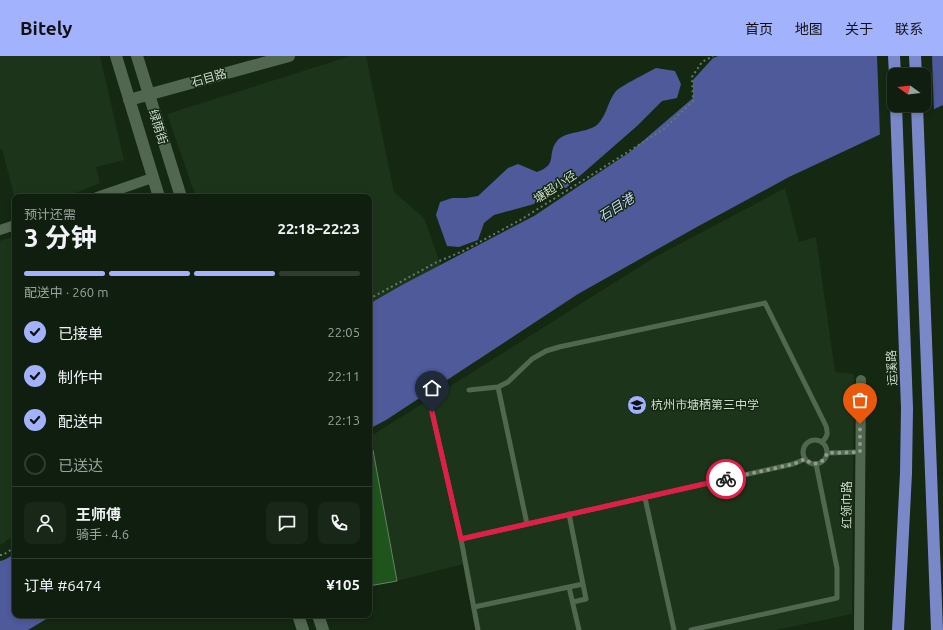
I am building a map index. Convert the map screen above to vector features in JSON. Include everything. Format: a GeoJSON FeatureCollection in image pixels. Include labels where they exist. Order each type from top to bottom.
{"type":"FeatureCollection","features":[{"type":"Feature","properties":{"kind":"highway"},"geometry":{"type":"LineString","coordinates":[[894,56],[895,68]]}},
{"type":"Feature","properties":{"kind":"highway"},"geometry":{"type":"LineString","coordinates":[[915,56],[916,68]]}},
{"type":"Feature","properties":{"kind":"highway","name":"运溪路"},"geometry":{"type":"LineString","coordinates":[[896,112],[907,408],[906,473],[898,630]]}},
{"type":"Feature","properties":{"kind":"highway"},"geometry":{"type":"LineString","coordinates":[[917,112],[937,630]]}},
{"type":"Feature","properties":{"kind":"main road","name":"绿荫街"},"geometry":{"type":"LineString","coordinates":[[116,56],[158,194]]}},
{"type":"Feature","properties":{"kind":"main road","name":"绿荫街"},"geometry":{"type":"LineString","coordinates":[[137,56],[180,194]]}},
{"type":"Feature","properties":{"kind":"main road","name":"石目路"},"geometry":{"type":"LineString","coordinates":[[129,100],[289,56]]}},
{"type":"Feature","properties":{"kind":"main road"},"geometry":{"type":"LineString","coordinates":[[299,618],[303,630]]}},
{"type":"Feature","properties":{"kind":"main road"},"geometry":{"type":"LineString","coordinates":[[319,618],[323,630]]}},
{"type":"Feature","properties":{"kind":"street"},"geometry":{"type":"LineString","coordinates":[[106,194],[152,178]]}},
{"type":"Feature","properties":{"kind":"street"},"geometry":{"type":"LineString","coordinates":[[0,230],[12,226]]}},
{"type":"Feature","properties":{"kind":"street","name":"红领巾路"},"geometry":{"type":"LineString","coordinates":[[859,630],[861,380]]}},
{"type":"Feature","properties":{"kind":"lane"},"geometry":{"type":"LineString","coordinates":[[469,390],[498,387],[508,382],[532,359],[546,351],[559,347],[765,303],[826,426],[828,434],[822,442]]}},
{"type":"Feature","properties":{"kind":"lane"},"geometry":{"type":"LineString","coordinates":[[498,387],[527,524]]}},
{"type":"Feature","properties":{"kind":"lane"},"geometry":{"type":"LineString","coordinates":[[432,412],[461,539],[478,630]]}},
{"type":"Feature","properties":{"kind":"lane"},"geometry":{"type":"LineString","coordinates":[[815,439],[825,445],[827,453],[823,460],[816,464],[812,464],[803,456],[803,448],[808,442],[815,439]]}},
{"type":"Feature","properties":{"kind":"lane"},"geometry":{"type":"LineString","coordinates":[[827,453],[860,452]]}},
{"type":"Feature","properties":{"kind":"lane"},"geometry":{"type":"LineString","coordinates":[[461,539],[794,464],[805,459]]}},
{"type":"Feature","properties":{"kind":"lane"},"geometry":{"type":"LineString","coordinates":[[691,630],[837,598],[837,568],[816,464]]}},
{"type":"Feature","properties":{"kind":"lane"},"geometry":{"type":"LineString","coordinates":[[645,498],[674,630]]}},
{"type":"Feature","properties":{"kind":"lane"},"geometry":{"type":"LineString","coordinates":[[569,514],[586,599],[573,602]]}},
{"type":"Feature","properties":{"kind":"lane"},"geometry":{"type":"LineString","coordinates":[[474,607],[583,584]]}},
{"type":"Feature","properties":{"kind":"lane"},"geometry":{"type":"LineString","coordinates":[[570,587],[579,630]]}},
{"type":"Feature","properties":{"kind":"path","name":"塘超小径"},"geometry":{"type":"LineString","coordinates":[[372,297],[437,262],[463,251],[522,219],[664,129],[693,101],[692,77],[702,62],[713,56]]}},
{"type":"Feature","properties":{"kind":"path"},"geometry":{"type":"LineString","coordinates":[[0,555],[3,555],[12,550]]}},
{"type":"Feature","properties":{"kind":"shaded area"},"geometry":{"type":"Polygon","coordinates":[[[0,56],[100,56],[124,160],[96,167],[100,183],[73,194],[14,194],[2,149],[0,150],[0,56]]]}},
{"type":"Feature","properties":{"kind":"shaded area"},"geometry":{"type":"Polygon","coordinates":[[[351,56],[366,56],[394,192],[424,218],[441,265],[372,303],[372,194],[195,194],[167,114],[351,56]]]}},
{"type":"Feature","properties":{"kind":"shaded area","name":"杭州市塘栖第三中学"},"geometry":{"type":"Polygon","coordinates":[[[785,188],[799,242],[816,237],[835,372],[854,374],[852,614],[776,630],[475,630],[463,564],[397,581],[372,435],[655,257],[785,188]]]}},
{"type":"Feature","properties":{"kind":"shaded area"},"geometry":{"type":"Polygon","coordinates":[[[12,237],[12,537],[0,545],[0,241],[12,237]]]}},
{"type":"Feature","properties":{"kind":"water","name":"石目港"},"geometry":{"type":"Polygon","coordinates":[[[718,56],[943,56],[943,105],[931,111],[931,68],[887,68],[887,112],[928,112],[789,177],[578,294],[386,420],[372,427],[372,302],[534,216],[630,152],[693,98],[693,80],[713,58],[718,56]]]}},
{"type":"Feature","properties":{"kind":"water"},"geometry":{"type":"Polygon","coordinates":[[[656,68],[675,71],[681,84],[677,98],[662,101],[637,126],[566,188],[547,185],[541,191],[534,204],[494,215],[484,223],[478,240],[459,247],[447,246],[436,215],[440,202],[452,198],[478,196],[508,168],[518,164],[537,172],[544,169],[550,162],[552,151],[557,141],[566,135],[588,129],[598,124],[616,91],[656,68]]]}},
{"type":"Feature","properties":{"kind":"water"},"geometry":{"type":"Polygon","coordinates":[[[12,556],[12,618],[48,618],[28,630],[0,630],[0,561],[12,556]]]}},
{"type":"Feature","properties":{"kind":"pier"},"geometry":{"type":"Polygon","coordinates":[[[877,56],[932,56],[934,111],[880,136],[877,56]]]}},
{"type":"Feature","properties":{"kind":"building"},"geometry":{"type":"Polygon","coordinates":[[[372,450],[373,450],[397,581],[372,585],[372,450]]]}},
{"type":"Feature","properties":{"kind":"way so far"},"geometry":{"type":"LineString","coordinates":[[726,479],[794,464],[805,459],[812,464],[820,463],[826,457],[827,453],[860,452],[860,424]]}},
{"type":"Feature","properties":{"kind":"place","name":"杭州市塘栖第三中学"},"geometry":{"type":"Point","coordinates":[637,405]}},
{"type":"Feature","properties":{"kind":"route"},"geometry":{"type":"LineString","coordinates":[[432,412],[461,539],[726,479]]}}]}
